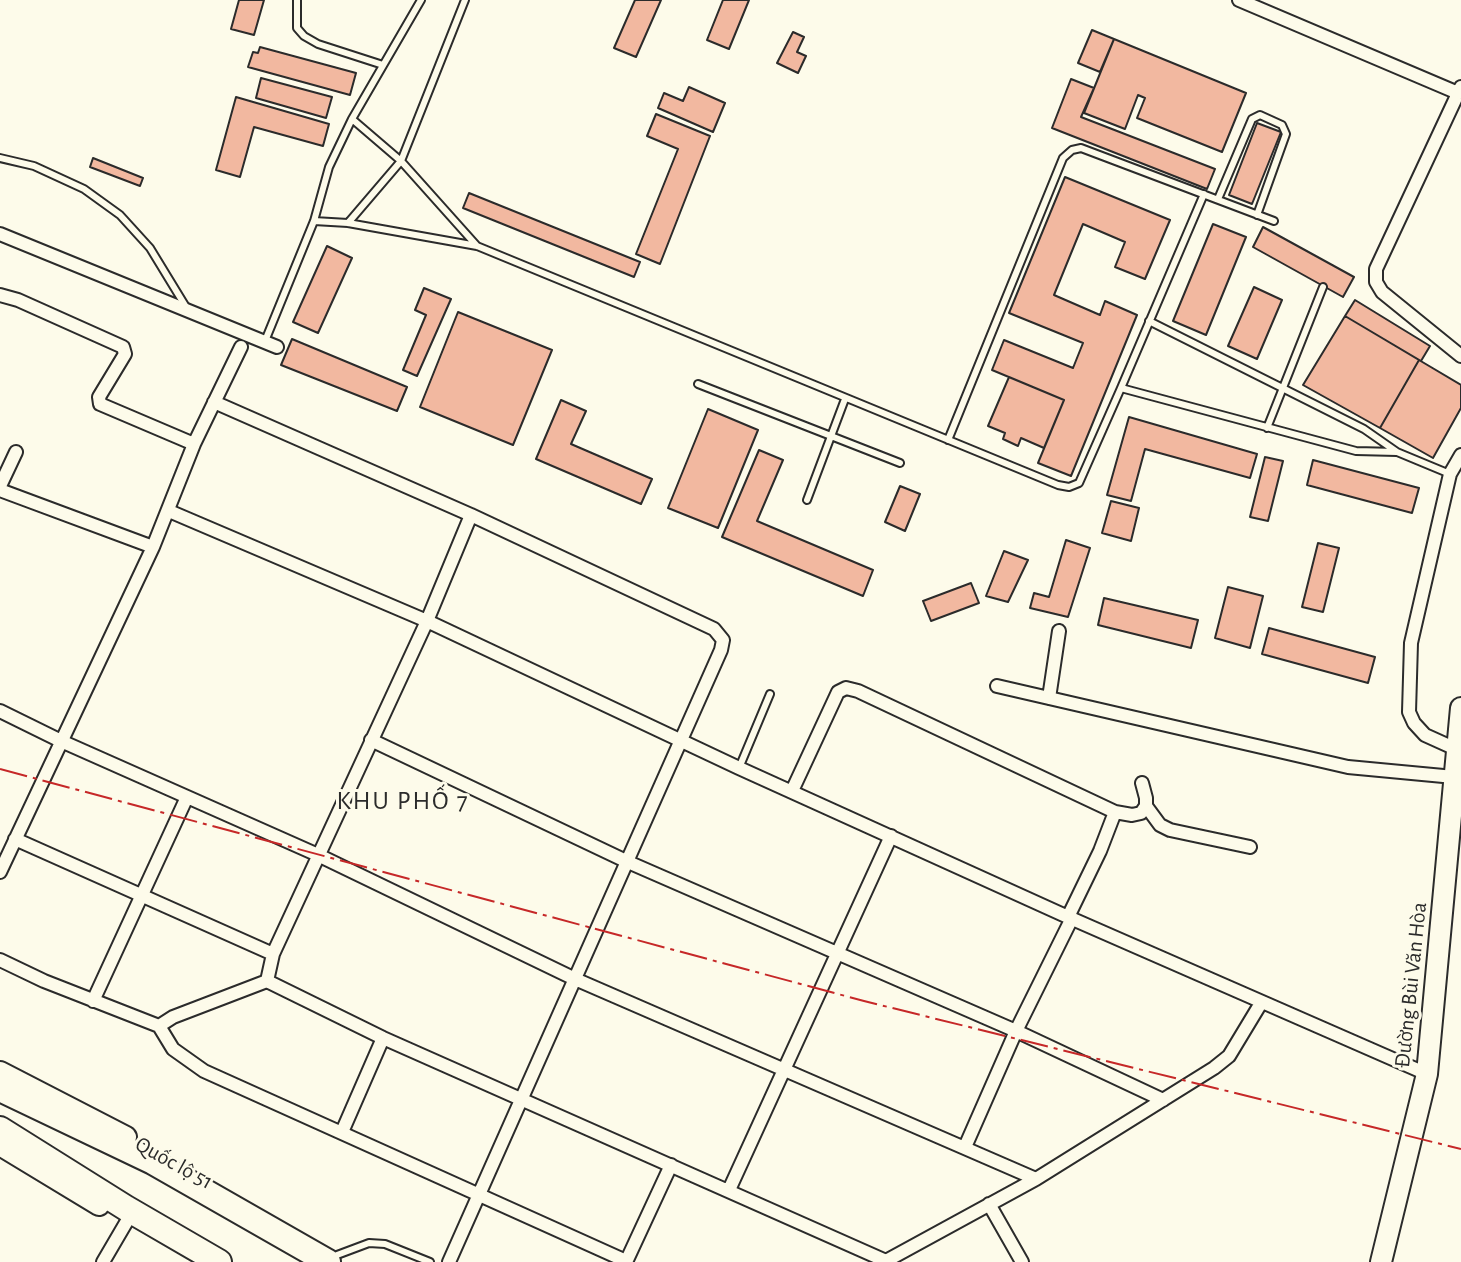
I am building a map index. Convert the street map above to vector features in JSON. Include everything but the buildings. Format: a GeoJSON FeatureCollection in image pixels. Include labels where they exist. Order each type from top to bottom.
{"type":"FeatureCollection","features":[{"type":"Feature","properties":{"kind":"highway","name":"Quốc lộ 51"},"geometry":{"type":"LineString","coordinates":[[0,1089],[153,1162],[336,1260]]}},
{"type":"Feature","properties":{"kind":"highway"},"geometry":{"type":"LineString","coordinates":[[0,1129],[219,1262]]}},
{"type":"Feature","properties":{"kind":"main road","name":"Đường Bùi Văn Hòa"},"geometry":{"type":"LineString","coordinates":[[1381,1262],[1427,1074],[1461,708]]}},
{"type":"Feature","properties":{"kind":"main road","name":"Quốc lộ 51"},"geometry":{"type":"LineString","coordinates":[[0,1072],[158,1153],[336,1260]]}},
{"type":"Feature","properties":{"kind":"main road"},"geometry":{"type":"LineString","coordinates":[[0,1145],[198,1262]]}},
{"type":"Feature","properties":{"kind":"street"},"geometry":{"type":"LineString","coordinates":[[1239,0],[1460,90],[1376,269],[1376,282],[1382,292],[1461,356]]}},
{"type":"Feature","properties":{"kind":"street"},"geometry":{"type":"LineString","coordinates":[[0,234],[271,344]]}},
{"type":"Feature","properties":{"kind":"street"},"geometry":{"type":"LineString","coordinates":[[0,295],[18,300],[123,347],[125,354],[99,397],[100,404],[194,444]]}},
{"type":"Feature","properties":{"kind":"street"},"geometry":{"type":"LineString","coordinates":[[1,866],[153,547],[194,444],[241,347]]}},
{"type":"Feature","properties":{"kind":"street"},"geometry":{"type":"LineString","coordinates":[[214,402],[471,515],[714,629],[723,640],[628,862],[449,1262]]}},
{"type":"Feature","properties":{"kind":"street"},"geometry":{"type":"LineString","coordinates":[[16,452],[0,488],[153,547]]}},
{"type":"Feature","properties":{"kind":"street"},"geometry":{"type":"LineString","coordinates":[[1456,749],[1425,735],[1409,712],[1411,643],[1450,474],[1461,455]]}},
{"type":"Feature","properties":{"kind":"street"},"geometry":{"type":"LineString","coordinates":[[169,511],[427,621],[739,768],[1261,1003],[1427,1074]]}},
{"type":"Feature","properties":{"kind":"street"},"geometry":{"type":"LineString","coordinates":[[267,981],[273,954],[427,621],[471,515]]}},
{"type":"Feature","properties":{"kind":"street"},"geometry":{"type":"LineString","coordinates":[[1049,698],[1059,631]]}},
{"type":"Feature","properties":{"kind":"street"},"geometry":{"type":"LineString","coordinates":[[997,686],[1348,767],[1454,777]]}},
{"type":"Feature","properties":{"kind":"street"},"geometry":{"type":"LineString","coordinates":[[792,791],[838,692],[846,688],[1115,812],[1141,813],[1146,806],[1142,783]]}},
{"type":"Feature","properties":{"kind":"street"},"geometry":{"type":"LineString","coordinates":[[0,711],[318,855],[575,979],[1036,1179]]}},
{"type":"Feature","properties":{"kind":"street"},"geometry":{"type":"LineString","coordinates":[[371,740],[628,862],[1016,1031],[1163,1100]]}},
{"type":"Feature","properties":{"kind":"street"},"geometry":{"type":"LineString","coordinates":[[93,1001],[187,797]]}},
{"type":"Feature","properties":{"kind":"street"},"geometry":{"type":"LineString","coordinates":[[1146,806],[1160,825],[1170,830],[1250,847]]}},
{"type":"Feature","properties":{"kind":"street"},"geometry":{"type":"LineString","coordinates":[[965,1147],[1115,812]]}},
{"type":"Feature","properties":{"kind":"street"},"geometry":{"type":"LineString","coordinates":[[729,1190],[891,836]]}},
{"type":"Feature","properties":{"kind":"street"},"geometry":{"type":"LineString","coordinates":[[15,839],[273,954]]}},
{"type":"Feature","properties":{"kind":"street"},"geometry":{"type":"LineString","coordinates":[[0,960],[159,1026],[173,1049],[204,1071],[626,1262],[671,1165]]}},
{"type":"Feature","properties":{"kind":"street"},"geometry":{"type":"LineString","coordinates":[[159,1026],[173,1017],[267,981],[383,1038],[885,1262],[1036,1179],[1229,1056],[1261,1003]]}},
{"type":"Feature","properties":{"kind":"street"},"geometry":{"type":"LineString","coordinates":[[342,1132],[383,1038]]}},
{"type":"Feature","properties":{"kind":"street"},"geometry":{"type":"LineString","coordinates":[[989,1204],[1022,1262]]}},
{"type":"Feature","properties":{"kind":"street"},"geometry":{"type":"LineString","coordinates":[[103,1262],[127,1221]]}},
{"type":"Feature","properties":{"kind":"lane"},"geometry":{"type":"LineString","coordinates":[[297,0],[297,28],[304,36],[318,44],[383,65]]}},
{"type":"Feature","properties":{"kind":"lane"},"geometry":{"type":"LineString","coordinates":[[271,344],[314,221],[329,167],[352,119],[421,0]]}},
{"type":"Feature","properties":{"kind":"lane"},"geometry":{"type":"LineString","coordinates":[[348,223],[401,161],[465,0]]}},
{"type":"Feature","properties":{"kind":"lane"},"geometry":{"type":"LineString","coordinates":[[1218,199],[1252,119],[1260,115],[1282,125],[1286,134],[1257,215]]}},
{"type":"Feature","properties":{"kind":"lane"},"geometry":{"type":"LineString","coordinates":[[352,119],[401,161],[477,246]]}},
{"type":"Feature","properties":{"kind":"lane"},"geometry":{"type":"LineString","coordinates":[[948,440],[1063,158],[1072,150],[1081,148],[1274,221]]}},
{"type":"Feature","properties":{"kind":"lane"},"geometry":{"type":"LineString","coordinates":[[0,158],[34,166],[84,189],[120,215],[150,248],[188,311]]}},
{"type":"Feature","properties":{"kind":"lane"},"geometry":{"type":"LineString","coordinates":[[314,221],[348,223],[477,246],[845,399],[1069,487],[1079,483],[1204,194]]}},
{"type":"Feature","properties":{"kind":"lane"},"geometry":{"type":"LineString","coordinates":[[1267,428],[1323,287]]}},
{"type":"Feature","properties":{"kind":"lane"},"geometry":{"type":"LineString","coordinates":[[1149,321],[1364,429],[1397,452],[1450,474]]}},
{"type":"Feature","properties":{"kind":"lane"},"geometry":{"type":"LineString","coordinates":[[698,384],[900,463]]}},
{"type":"Feature","properties":{"kind":"lane"},"geometry":{"type":"LineString","coordinates":[[1121,388],[1356,451],[1397,452]]}},
{"type":"Feature","properties":{"kind":"lane"},"geometry":{"type":"LineString","coordinates":[[807,500],[845,399]]}},
{"type":"Feature","properties":{"kind":"lane"},"geometry":{"type":"LineString","coordinates":[[739,768],[770,694]]}},
{"type":"Feature","properties":{"kind":"lane"},"geometry":{"type":"LineString","coordinates":[[336,1260],[369,1243],[385,1244],[430,1262]]}},
{"type":"Feature","properties":{"kind":"power"},"geometry":{"type":"LineString","coordinates":[[0,769],[864,1001],[1461,1149]]}},
{"type":"Feature","properties":{"kind":"district","name":"KHU PHỐ 7"},"geometry":{"type":"Point","coordinates":[403,801]}}]}
